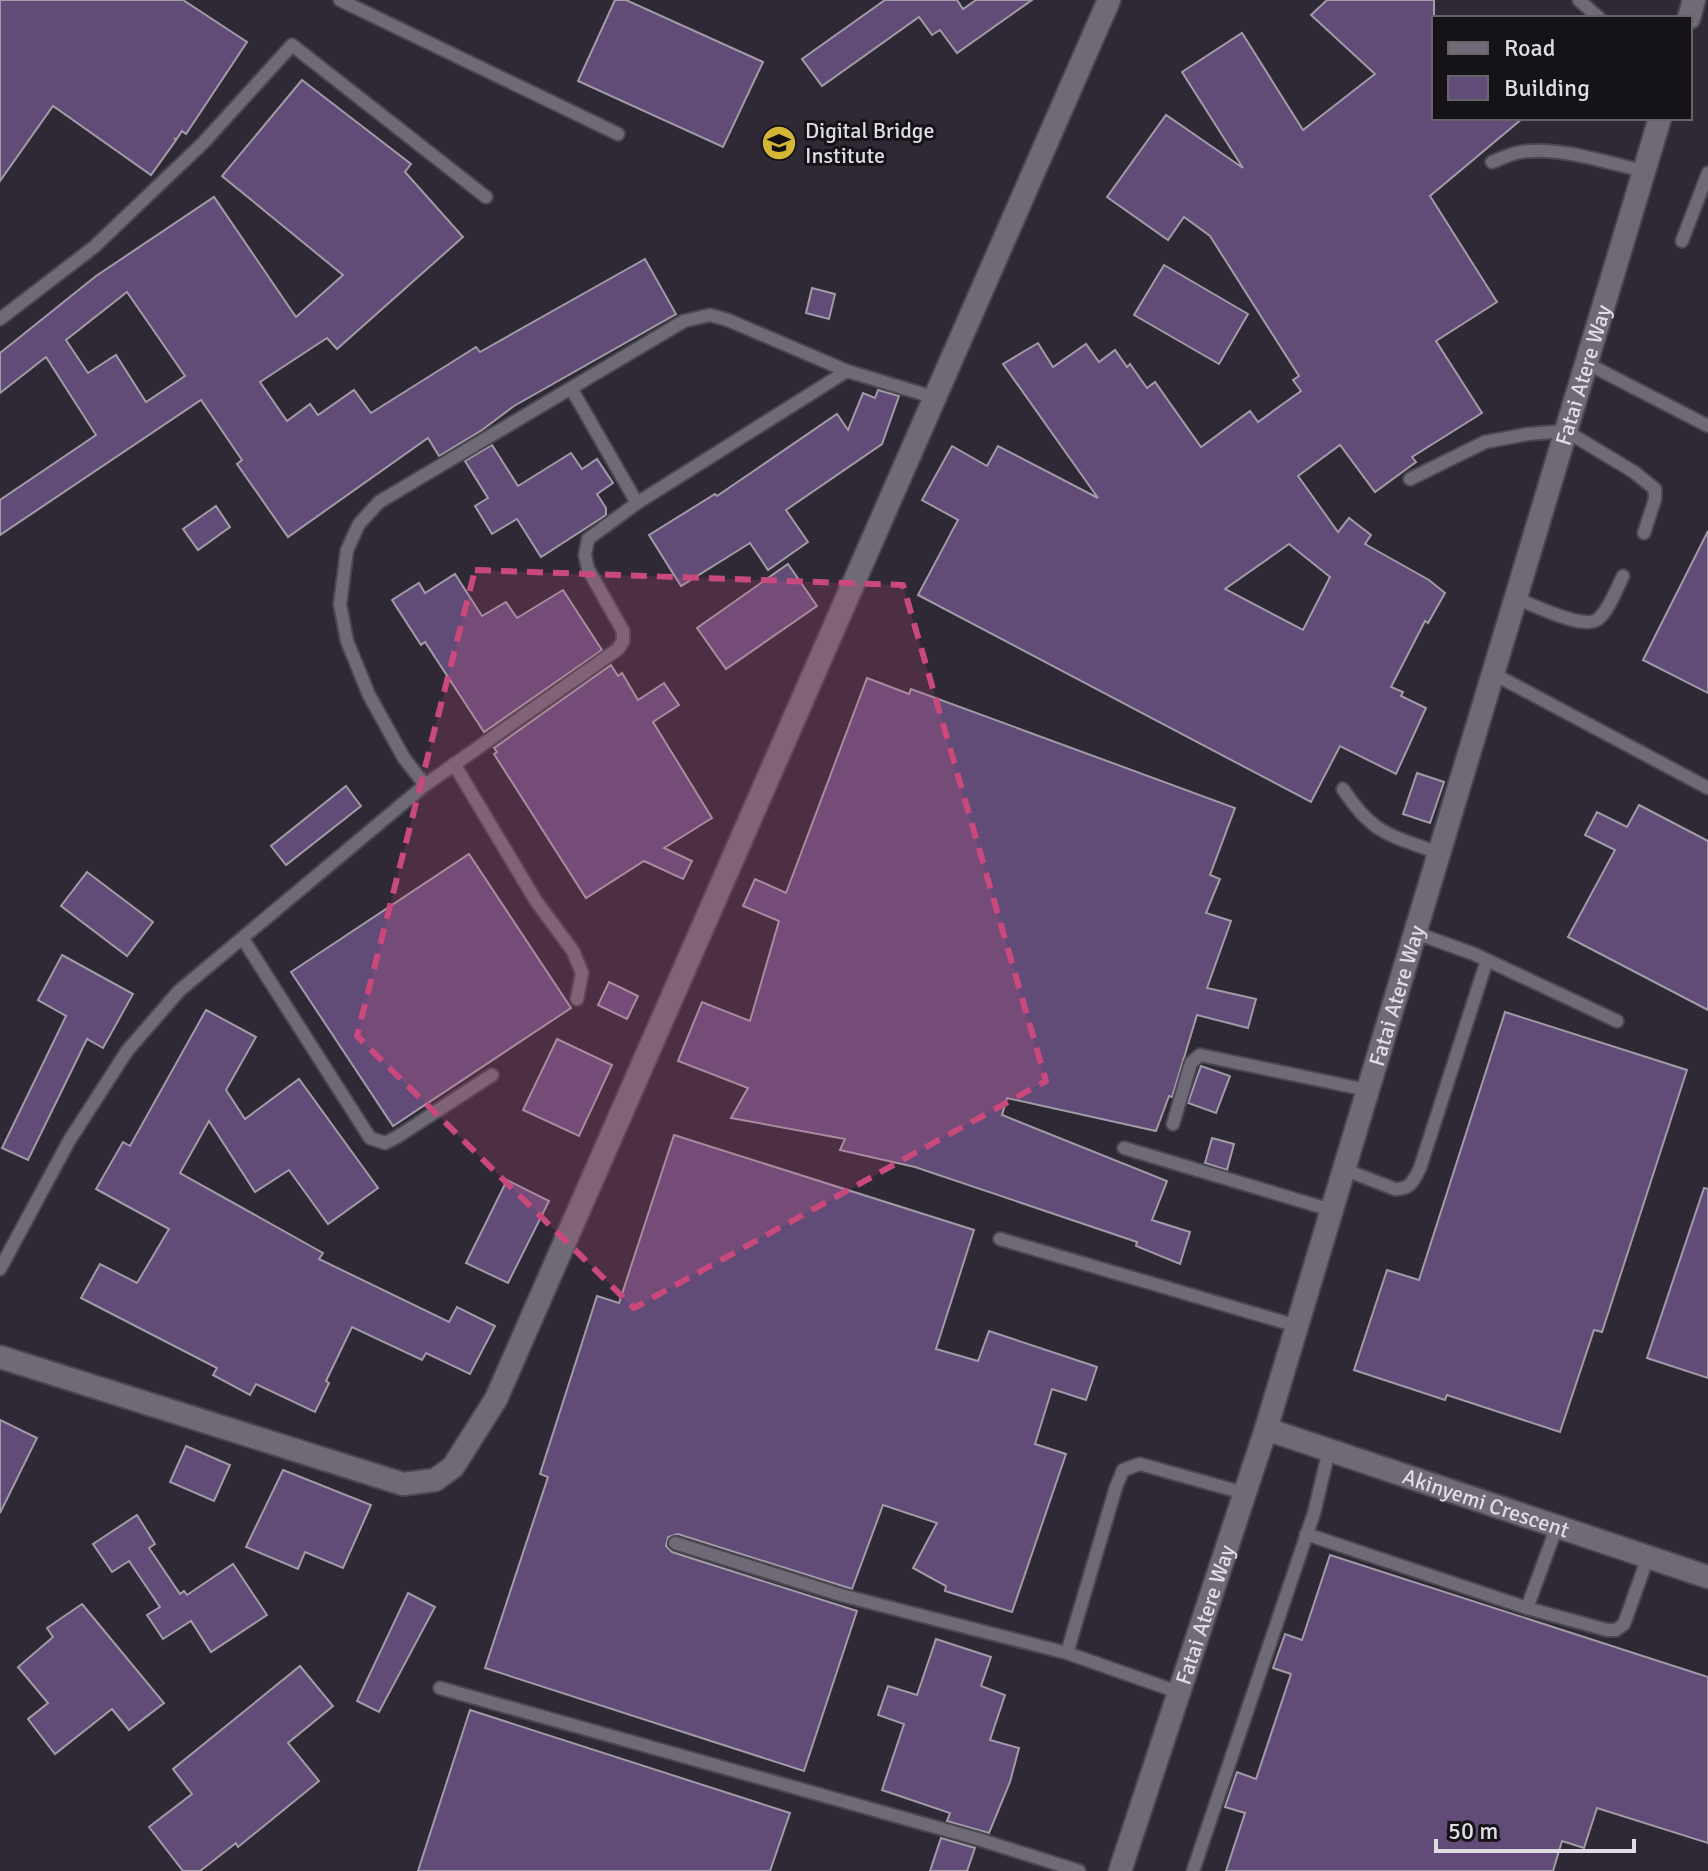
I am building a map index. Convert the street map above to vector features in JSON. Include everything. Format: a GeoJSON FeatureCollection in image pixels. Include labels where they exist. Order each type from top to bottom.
{"type":"FeatureCollection","features":[{"type":"Feature","properties":{"kind":"street"},"geometry":{"type":"LineString","coordinates":[[0,1357],[403,1484],[435,1480],[453,1467],[496,1399],[1109,0]]}},
{"type":"Feature","properties":{"kind":"street","name":"Fatai Atere Way"},"geometry":{"type":"LineString","coordinates":[[1120,1871],[1266,1429],[1659,120]]}},
{"type":"Feature","properties":{"kind":"street","name":"Akinyemi Crescent"},"geometry":{"type":"LineString","coordinates":[[1266,1429],[1708,1577]]}},
{"type":"Feature","properties":{"kind":"lane"},"geometry":{"type":"LineString","coordinates":[[340,0],[618,134]]}},
{"type":"Feature","properties":{"kind":"lane"},"geometry":{"type":"LineString","coordinates":[[1579,0],[1597,16]]}},
{"type":"Feature","properties":{"kind":"lane"},"geometry":{"type":"LineString","coordinates":[[0,319],[94,247],[203,143],[292,45],[486,197]]}},
{"type":"Feature","properties":{"kind":"lane"},"geometry":{"type":"LineString","coordinates":[[1492,162],[1519,152],[1544,152],[1585,157],[1644,171]]}},
{"type":"Feature","properties":{"kind":"lane"},"geometry":{"type":"LineString","coordinates":[[1682,241],[1708,173]]}},
{"type":"Feature","properties":{"kind":"lane"},"geometry":{"type":"LineString","coordinates":[[425,785],[404,758],[369,695],[347,641],[340,604],[347,550],[359,524],[379,502],[684,321],[710,315],[758,331],[847,371],[933,397]]}},
{"type":"Feature","properties":{"kind":"lane"},"geometry":{"type":"LineString","coordinates":[[1588,364],[1708,426]]}},
{"type":"Feature","properties":{"kind":"lane"},"geometry":{"type":"LineString","coordinates":[[0,1269],[69,1141],[127,1051],[179,991],[425,785],[618,649],[623,641],[623,631],[596,586],[585,555],[588,539],[637,503],[847,371]]}},
{"type":"Feature","properties":{"kind":"lane"},"geometry":{"type":"LineString","coordinates":[[571,388],[637,503]]}},
{"type":"Feature","properties":{"kind":"lane"},"geometry":{"type":"LineString","coordinates":[[1410,479],[1485,442],[1566,431],[1634,472],[1655,489],[1655,499],[1644,533]]}},
{"type":"Feature","properties":{"kind":"lane"},"geometry":{"type":"LineString","coordinates":[[1515,598],[1579,622],[1593,623],[1601,617],[1623,576]]}},
{"type":"Feature","properties":{"kind":"lane"},"geometry":{"type":"LineString","coordinates":[[1492,673],[1708,788]]}},
{"type":"Feature","properties":{"kind":"lane"},"geometry":{"type":"LineString","coordinates":[[454,764],[536,901],[573,951],[582,973],[577,999]]}},
{"type":"Feature","properties":{"kind":"lane"},"geometry":{"type":"LineString","coordinates":[[1343,789],[1363,817],[1378,830],[1439,853]]}},
{"type":"Feature","properties":{"kind":"lane"},"geometry":{"type":"LineString","coordinates":[[1416,933],[1487,960],[1617,1021]]}},
{"type":"Feature","properties":{"kind":"lane"},"geometry":{"type":"LineString","coordinates":[[243,939],[370,1138],[385,1143],[397,1137],[492,1075]]}},
{"type":"Feature","properties":{"kind":"lane"},"geometry":{"type":"LineString","coordinates":[[1343,1169],[1395,1189],[1403,1190],[1411,1185],[1420,1168],[1487,960]]}},
{"type":"Feature","properties":{"kind":"lane"},"geometry":{"type":"LineString","coordinates":[[1173,1124],[1191,1063],[1200,1055],[1367,1090]]}},
{"type":"Feature","properties":{"kind":"lane"},"geometry":{"type":"LineString","coordinates":[[1124,1148],[1331,1210]]}},
{"type":"Feature","properties":{"kind":"lane"},"geometry":{"type":"LineString","coordinates":[[1000,1239],[1297,1326]]}},
{"type":"Feature","properties":{"kind":"lane"},"geometry":{"type":"LineString","coordinates":[[1193,1871],[1306,1534],[1329,1450]]}},
{"type":"Feature","properties":{"kind":"lane"},"geometry":{"type":"LineString","coordinates":[[1067,1653],[1123,1470],[1140,1464],[1244,1493]]}},
{"type":"Feature","properties":{"kind":"lane"},"geometry":{"type":"LineString","coordinates":[[1527,1608],[1557,1526]]}},
{"type":"Feature","properties":{"kind":"lane"},"geometry":{"type":"LineString","coordinates":[[1306,1534],[1527,1608],[1616,1630],[1624,1624],[1629,1614],[1648,1557]]}},
{"type":"Feature","properties":{"kind":"lane"},"geometry":{"type":"LineString","coordinates":[[675,1543],[841,1595],[1067,1653],[1178,1692]]}},
{"type":"Feature","properties":{"kind":"lane"},"geometry":{"type":"LineString","coordinates":[[440,1688],[978,1839],[1079,1871]]}},
{"type":"Feature","properties":{"kind":"highlighted area"},"geometry":{"type":"Polygon","coordinates":[[[475,570],[903,585],[1046,1081],[634,1308],[357,1036],[475,570]]]}},
{"type":"Feature","properties":{"kind":"building"},"geometry":{"type":"Polygon","coordinates":[[[0,0],[183,0],[247,42],[186,134],[182,131],[151,175],[53,106],[0,181],[0,0]]]}},
{"type":"Feature","properties":{"kind":"building"},"geometry":{"type":"Polygon","coordinates":[[[615,0],[626,0],[763,62],[723,147],[578,81],[615,0]]]}},
{"type":"Feature","properties":{"kind":"building"},"geometry":{"type":"Polygon","coordinates":[[[885,0],[957,0],[963,9],[976,0],[1032,0],[957,53],[940,30],[932,35],[919,17],[822,86],[802,59],[885,0]]]}},
{"type":"Feature","properties":{"kind":"building"},"geometry":{"type":"Polygon","coordinates":[[[1327,0],[1434,0],[1432,120],[1521,120],[1430,196],[1497,302],[1436,341],[1482,413],[1412,457],[1416,462],[1375,492],[1340,445],[1298,476],[1338,532],[1349,518],[1371,535],[1365,544],[1429,580],[1445,593],[1428,623],[1425,621],[1391,687],[1403,692],[1401,696],[1426,708],[1396,774],[1340,746],[1311,802],[918,595],[958,520],[922,500],[952,446],[987,466],[998,446],[1098,498],[1003,364],[1038,343],[1053,367],[1086,344],[1099,362],[1115,350],[1127,367],[1130,364],[1147,388],[1155,382],[1201,447],[1250,411],[1258,422],[1301,391],[1293,380],[1299,376],[1210,236],[1184,217],[1168,240],[1107,197],[1166,115],[1243,168],[1182,72],[1242,33],[1303,130],[1375,74],[1311,15],[1327,0]],[[1289,544],[1225,589],[1303,630],[1330,577],[1289,544]]]}},
{"type":"Feature","properties":{"kind":"building"},"geometry":{"type":"Polygon","coordinates":[[[302,80],[411,164],[405,172],[463,237],[337,349],[327,338],[260,382],[287,421],[310,404],[318,415],[354,390],[371,413],[476,347],[480,352],[645,259],[676,314],[514,406],[439,456],[428,438],[288,537],[237,464],[242,460],[201,400],[0,535],[0,500],[96,435],[46,357],[0,393],[0,353],[96,276],[214,197],[296,317],[343,275],[222,176],[302,80]],[[127,292],[66,340],[88,373],[116,355],[146,402],[185,376],[127,292]]]}},
{"type":"Feature","properties":{"kind":"building"},"geometry":{"type":"Polygon","coordinates":[[[1164,265],[1248,314],[1219,364],[1134,315],[1164,265]]]}},
{"type":"Feature","properties":{"kind":"building"},"geometry":{"type":"Polygon","coordinates":[[[812,288],[835,294],[829,319],[806,313],[812,288]]]}},
{"type":"Feature","properties":{"kind":"building"},"geometry":{"type":"Polygon","coordinates":[[[878,390],[899,396],[882,444],[786,510],[808,542],[768,570],[750,543],[681,586],[649,535],[715,494],[717,496],[837,414],[848,430],[863,393],[875,398],[878,390]]]}},
{"type":"Feature","properties":{"kind":"building"},"geometry":{"type":"Polygon","coordinates":[[[492,445],[518,486],[571,453],[582,469],[597,459],[613,483],[597,494],[606,508],[606,515],[541,557],[517,519],[492,534],[475,506],[488,498],[465,461],[492,445]]]}},
{"type":"Feature","properties":{"kind":"building"},"geometry":{"type":"Polygon","coordinates":[[[216,506],[230,527],[198,550],[183,529],[216,506]]]}},
{"type":"Feature","properties":{"kind":"building"},"geometry":{"type":"Polygon","coordinates":[[[1708,531],[1708,693],[1643,660],[1708,531]]]}},
{"type":"Feature","properties":{"kind":"building"},"geometry":{"type":"Polygon","coordinates":[[[788,564],[817,606],[726,669],[697,628],[788,564]]]}},
{"type":"Feature","properties":{"kind":"building"},"geometry":{"type":"Polygon","coordinates":[[[455,574],[482,616],[506,602],[517,618],[563,590],[602,650],[484,732],[425,642],[421,645],[392,600],[419,583],[425,593],[455,574]]]}},
{"type":"Feature","properties":{"kind":"building"},"geometry":{"type":"Polygon","coordinates":[[[611,665],[618,676],[622,673],[638,700],[664,683],[679,705],[653,722],[712,818],[664,848],[692,861],[683,879],[644,861],[586,898],[494,754],[497,752],[494,748],[611,665]]]}},
{"type":"Feature","properties":{"kind":"building"},"geometry":{"type":"Polygon","coordinates":[[[867,678],[909,694],[911,689],[1235,808],[1210,875],[1220,879],[1206,913],[1231,921],[1207,988],[1256,999],[1248,1028],[1197,1015],[1172,1097],[1169,1096],[1156,1131],[1007,1098],[1002,1115],[1167,1181],[1152,1220],[1190,1232],[1180,1264],[1136,1246],[1137,1242],[915,1167],[840,1150],[845,1139],[731,1118],[748,1088],[678,1061],[702,1002],[750,1021],[779,921],[743,906],[755,879],[786,893],[867,678]]]}},
{"type":"Feature","properties":{"kind":"building"},"geometry":{"type":"Polygon","coordinates":[[[1417,773],[1444,782],[1430,823],[1403,814],[1417,773]]]}},
{"type":"Feature","properties":{"kind":"building"},"geometry":{"type":"Polygon","coordinates":[[[346,786],[361,806],[286,865],[271,846],[346,786]]]}},
{"type":"Feature","properties":{"kind":"building"},"geometry":{"type":"Polygon","coordinates":[[[1639,805],[1708,841],[1708,1010],[1568,937],[1615,850],[1585,835],[1597,812],[1627,827],[1639,805]]]}},
{"type":"Feature","properties":{"kind":"building"},"geometry":{"type":"Polygon","coordinates":[[[469,854],[571,1008],[393,1126],[291,972],[469,854]]]}},
{"type":"Feature","properties":{"kind":"building"},"geometry":{"type":"Polygon","coordinates":[[[87,872],[153,922],[127,956],[61,906],[87,872]]]}},
{"type":"Feature","properties":{"kind":"building"},"geometry":{"type":"Polygon","coordinates":[[[62,955],[133,994],[103,1048],[87,1039],[28,1160],[2,1148],[66,1016],[38,1000],[62,955]]]}},
{"type":"Feature","properties":{"kind":"building"},"geometry":{"type":"Polygon","coordinates":[[[609,982],[638,996],[627,1019],[598,1005],[609,982]]]}},
{"type":"Feature","properties":{"kind":"building"},"geometry":{"type":"Polygon","coordinates":[[[206,1010],[256,1037],[226,1090],[245,1119],[299,1079],[378,1188],[328,1224],[289,1170],[255,1192],[209,1121],[180,1173],[323,1253],[319,1259],[449,1322],[457,1307],[495,1326],[470,1374],[426,1353],[422,1360],[352,1327],[315,1412],[256,1384],[250,1395],[213,1375],[217,1368],[81,1298],[100,1264],[137,1283],[169,1229],[96,1189],[123,1142],[130,1146],[206,1010]]]}},
{"type":"Feature","properties":{"kind":"building"},"geometry":{"type":"Polygon","coordinates":[[[1505,1012],[1687,1070],[1602,1332],[1594,1330],[1560,1432],[1447,1395],[1445,1400],[1354,1370],[1387,1270],[1419,1280],[1505,1012]]]}},
{"type":"Feature","properties":{"kind":"building"},"geometry":{"type":"Polygon","coordinates":[[[557,1039],[612,1065],[579,1136],[523,1110],[557,1039]]]}},
{"type":"Feature","properties":{"kind":"building"},"geometry":{"type":"Polygon","coordinates":[[[1201,1066],[1230,1076],[1216,1113],[1188,1103],[1201,1066]]]}},
{"type":"Feature","properties":{"kind":"building"},"geometry":{"type":"Polygon","coordinates":[[[674,1135],[974,1230],[936,1349],[978,1361],[989,1331],[1097,1367],[1086,1400],[1052,1389],[1035,1444],[1066,1454],[1012,1612],[945,1591],[946,1586],[913,1568],[937,1523],[883,1505],[852,1589],[678,1534],[668,1537],[666,1546],[672,1552],[857,1611],[804,1771],[485,1668],[548,1477],[540,1474],[597,1296],[619,1303],[674,1135]]]}},
{"type":"Feature","properties":{"kind":"building"},"geometry":{"type":"Polygon","coordinates":[[[1212,1138],[1234,1144],[1227,1170],[1205,1163],[1212,1138]]]}},
{"type":"Feature","properties":{"kind":"building"},"geometry":{"type":"Polygon","coordinates":[[[507,1180],[549,1201],[508,1283],[466,1263],[507,1180]]]}},
{"type":"Feature","properties":{"kind":"building"},"geometry":{"type":"Polygon","coordinates":[[[1704,1188],[1708,1189],[1708,1378],[1647,1358],[1704,1188]]]}},
{"type":"Feature","properties":{"kind":"building"},"geometry":{"type":"Polygon","coordinates":[[[0,1420],[37,1438],[0,1513],[0,1420]]]}},
{"type":"Feature","properties":{"kind":"building"},"geometry":{"type":"Polygon","coordinates":[[[186,1446],[230,1465],[214,1501],[170,1482],[186,1446]]]}},
{"type":"Feature","properties":{"kind":"building"},"geometry":{"type":"Polygon","coordinates":[[[283,1470],[371,1505],[343,1568],[305,1552],[298,1569],[246,1547],[283,1470]]]}},
{"type":"Feature","properties":{"kind":"building"},"geometry":{"type":"Polygon","coordinates":[[[137,1515],[155,1544],[149,1548],[180,1594],[184,1591],[187,1595],[233,1564],[267,1615],[211,1652],[191,1621],[163,1639],[147,1615],[160,1607],[129,1561],[112,1572],[93,1544],[137,1515]]]}},
{"type":"Feature","properties":{"kind":"building"},"geometry":{"type":"Polygon","coordinates":[[[1330,1555],[1708,1677],[1708,1843],[1597,1808],[1584,1848],[1562,1841],[1553,1871],[1226,1871],[1245,1813],[1225,1807],[1237,1772],[1256,1779],[1291,1674],[1273,1668],[1285,1634],[1302,1640],[1330,1555]]]}},
{"type":"Feature","properties":{"kind":"building"},"geometry":{"type":"Polygon","coordinates":[[[408,1593],[435,1607],[379,1712],[357,1701],[408,1593]]]}},
{"type":"Feature","properties":{"kind":"building"},"geometry":{"type":"Polygon","coordinates":[[[82,1604],[164,1703],[129,1730],[112,1709],[55,1754],[28,1719],[48,1703],[18,1667],[53,1637],[47,1628],[82,1604]]]}},
{"type":"Feature","properties":{"kind":"building"},"geometry":{"type":"Polygon","coordinates":[[[936,1639],[991,1657],[981,1686],[1005,1695],[990,1740],[1019,1748],[1010,1782],[989,1833],[947,1821],[950,1813],[882,1790],[904,1724],[878,1715],[888,1686],[917,1695],[936,1639]]]}},
{"type":"Feature","properties":{"kind":"building"},"geometry":{"type":"Polygon","coordinates":[[[300,1666],[333,1706],[288,1743],[319,1781],[238,1847],[236,1843],[200,1871],[183,1871],[149,1827],[192,1794],[173,1769],[300,1666]]]}},
{"type":"Feature","properties":{"kind":"building"},"geometry":{"type":"Polygon","coordinates":[[[470,1710],[790,1813],[770,1871],[418,1871],[470,1710]]]}},
{"type":"Feature","properties":{"kind":"building"},"geometry":{"type":"Polygon","coordinates":[[[941,1838],[975,1848],[967,1871],[930,1871],[941,1838]]]}},
{"type":"Feature","properties":{"kind":"place","name":"Digital Bridge Institute"},"geometry":{"type":"Point","coordinates":[779,143]}}]}
